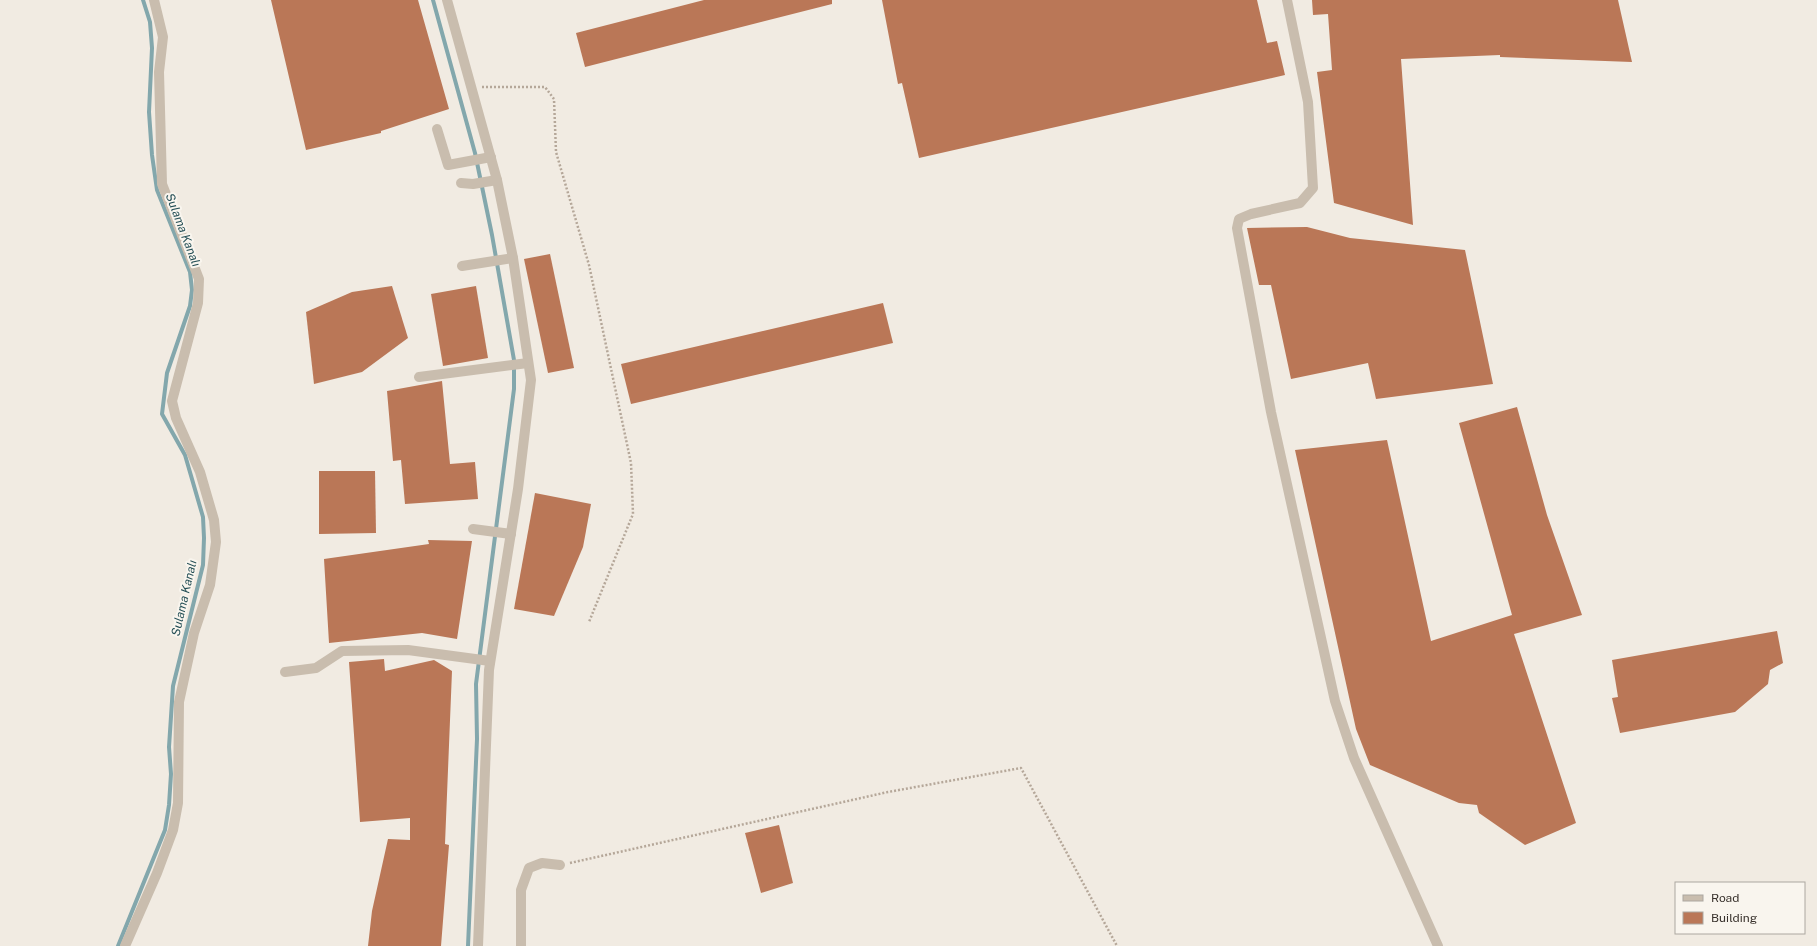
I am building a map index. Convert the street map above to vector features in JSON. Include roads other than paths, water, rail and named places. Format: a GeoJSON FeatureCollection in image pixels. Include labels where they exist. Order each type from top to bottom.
{"type":"FeatureCollection","features":[{"type":"Feature","properties":{"kind":"street"},"geometry":{"type":"LineString","coordinates":[[125,946],[157,873],[173,830],[178,802],[179,702],[194,633],[210,585],[216,542],[214,520],[200,472],[176,418],[172,401],[198,303],[199,279],[162,184],[160,72],[164,37],[154,0]]}},
{"type":"Feature","properties":{"kind":"street"},"geometry":{"type":"LineString","coordinates":[[447,0],[472,88],[493,180],[524,363],[531,380],[488,661],[478,946]]}},
{"type":"Feature","properties":{"kind":"street"},"geometry":{"type":"LineString","coordinates":[[1287,0],[1308,102],[1313,188],[1300,203],[1251,214],[1239,219],[1237,228],[1271,412],[1335,701],[1354,758],[1438,946]]}},
{"type":"Feature","properties":{"kind":"street"},"geometry":{"type":"LineString","coordinates":[[437,129],[448,165],[487,158]]}},
{"type":"Feature","properties":{"kind":"street"},"geometry":{"type":"LineString","coordinates":[[461,183],[472,184],[493,180]]}},
{"type":"Feature","properties":{"kind":"street"},"geometry":{"type":"LineString","coordinates":[[462,266],[507,259]]}},
{"type":"Feature","properties":{"kind":"street"},"geometry":{"type":"LineString","coordinates":[[419,378],[524,363]]}},
{"type":"Feature","properties":{"kind":"street"},"geometry":{"type":"LineString","coordinates":[[473,529],[507,533]]}},
{"type":"Feature","properties":{"kind":"street"},"geometry":{"type":"LineString","coordinates":[[285,672],[316,668],[342,651],[408,650],[488,661]]}},
{"type":"Feature","properties":{"kind":"street"},"geometry":{"type":"LineString","coordinates":[[521,946],[521,890],[529,868],[542,863],[560,865]]}},
{"type":"Feature","properties":{"kind":"waterway","name":"Sulama Kanalı"},"geometry":{"type":"LineString","coordinates":[[118,946],[165,830],[169,805],[171,774],[169,747],[173,686],[203,565],[204,538],[203,517],[185,455],[162,414],[167,373],[190,306],[192,290],[190,272],[157,190],[152,155],[149,112],[152,48],[150,22],[143,0]]}},
{"type":"Feature","properties":{"kind":"waterway"},"geometry":{"type":"LineString","coordinates":[[433,0],[475,153],[492,235],[514,360],[514,389],[476,684],[477,739],[468,946]]}}]}
